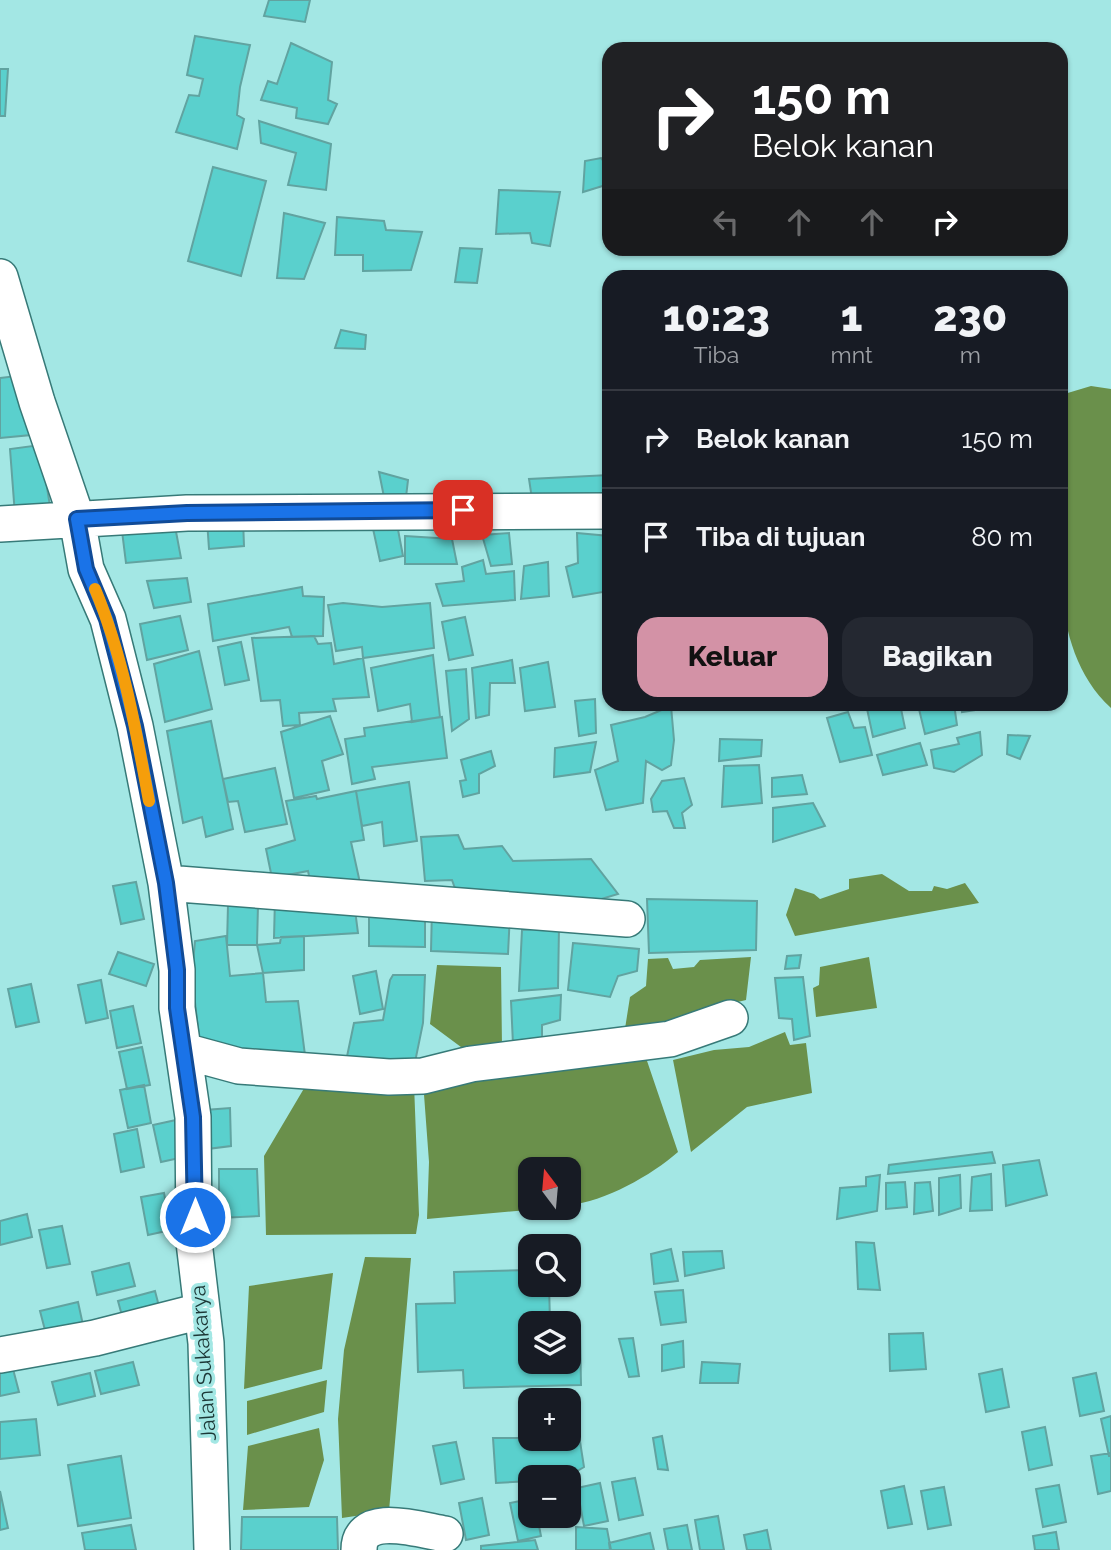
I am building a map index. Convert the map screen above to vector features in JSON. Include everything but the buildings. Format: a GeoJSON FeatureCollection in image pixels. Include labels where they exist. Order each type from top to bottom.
{"type":"FeatureCollection","features":[{"type":"Feature","properties":{"kind":"street","name":"Jalan Sukakarya"},"geometry":{"type":"LineString","coordinates":[[0,277],[41,413],[77,519],[86,569],[107,619],[135,726],[166,883],[193,1117],[194,1242],[206,1343],[212,1550]]}},
{"type":"Feature","properties":{"kind":"street"},"geometry":{"type":"LineString","coordinates":[[0,524],[187,513],[602,511]]}},
{"type":"Feature","properties":{"kind":"street"},"geometry":{"type":"LineString","coordinates":[[166,883],[626,919]]}},
{"type":"Feature","properties":{"kind":"street"},"geometry":{"type":"LineString","coordinates":[[184,1051],[239,1066],[389,1077],[423,1076],[471,1064],[585,1047],[670,1040],[730,1018]]}},
{"type":"Feature","properties":{"kind":"street"},"geometry":{"type":"LineString","coordinates":[[0,1355],[95,1338],[201,1311]]}},
{"type":"Feature","properties":{"kind":"street"},"geometry":{"type":"LineString","coordinates":[[359,1550],[364,1532],[372,1528],[391,1525],[445,1534]]}},
{"type":"Feature","properties":{"kind":"shaded area"},"geometry":{"type":"Polygon","coordinates":[[[1091,386],[1111,389],[1111,708],[1099,696],[1081,668],[1068,629],[1068,393],[1091,386]]]}},
{"type":"Feature","properties":{"kind":"shaded area"},"geometry":{"type":"Polygon","coordinates":[[[882,874],[909,891],[932,891],[934,886],[947,889],[965,883],[979,903],[795,936],[786,915],[795,888],[814,894],[820,899],[849,889],[849,879],[882,874]]]}},
{"type":"Feature","properties":{"kind":"shaded area"},"geometry":{"type":"Polygon","coordinates":[[[751,957],[746,1000],[688,1014],[667,1033],[624,1035],[630,997],[646,986],[648,959],[668,958],[673,969],[694,967],[700,960],[751,957]]]}},
{"type":"Feature","properties":{"kind":"shaded area"},"geometry":{"type":"Polygon","coordinates":[[[869,957],[877,1008],[816,1017],[813,988],[819,985],[820,967],[869,957]]]}},
{"type":"Feature","properties":{"kind":"shaded area"},"geometry":{"type":"Polygon","coordinates":[[[437,965],[501,967],[502,1046],[465,1050],[430,1024],[437,965]]]}},
{"type":"Feature","properties":{"kind":"shaded area"},"geometry":{"type":"Polygon","coordinates":[[[785,1032],[790,1045],[806,1043],[812,1093],[747,1107],[691,1152],[673,1060],[714,1050],[749,1047],[785,1032]]]}},
{"type":"Feature","properties":{"kind":"shaded area"},"geometry":{"type":"Polygon","coordinates":[[[645,1055],[678,1152],[641,1178],[612,1193],[581,1203],[581,1157],[518,1157],[518,1211],[427,1219],[429,1162],[423,1081],[645,1055]]]}},
{"type":"Feature","properties":{"kind":"shaded area"},"geometry":{"type":"Polygon","coordinates":[[[309,1080],[414,1084],[419,1215],[416,1234],[266,1235],[264,1156],[309,1080]]]}},
{"type":"Feature","properties":{"kind":"shaded area"},"geometry":{"type":"Polygon","coordinates":[[[365,1257],[411,1258],[389,1511],[342,1518],[338,1419],[344,1350],[365,1257]]]}},
{"type":"Feature","properties":{"kind":"shaded area"},"geometry":{"type":"Polygon","coordinates":[[[333,1273],[322,1369],[244,1389],[249,1286],[333,1273]]]}},
{"type":"Feature","properties":{"kind":"shaded area"},"geometry":{"type":"Polygon","coordinates":[[[327,1380],[324,1412],[247,1435],[247,1401],[327,1380]]]}},
{"type":"Feature","properties":{"kind":"shaded area"},"geometry":{"type":"Polygon","coordinates":[[[319,1428],[324,1460],[309,1507],[243,1510],[248,1446],[319,1428]]]}},
{"type":"Feature","properties":{"kind":"slow traffic"},"geometry":{"type":"LineString","coordinates":[[95,589],[107,619],[135,726],[149,801]]}},
{"type":"Feature","properties":{"kind":"route"},"geometry":{"type":"LineString","coordinates":[[195,1217],[193,1117],[177,1008],[177,970],[166,883],[135,726],[107,619],[86,569],[77,519],[187,513],[463,510]]}}]}
